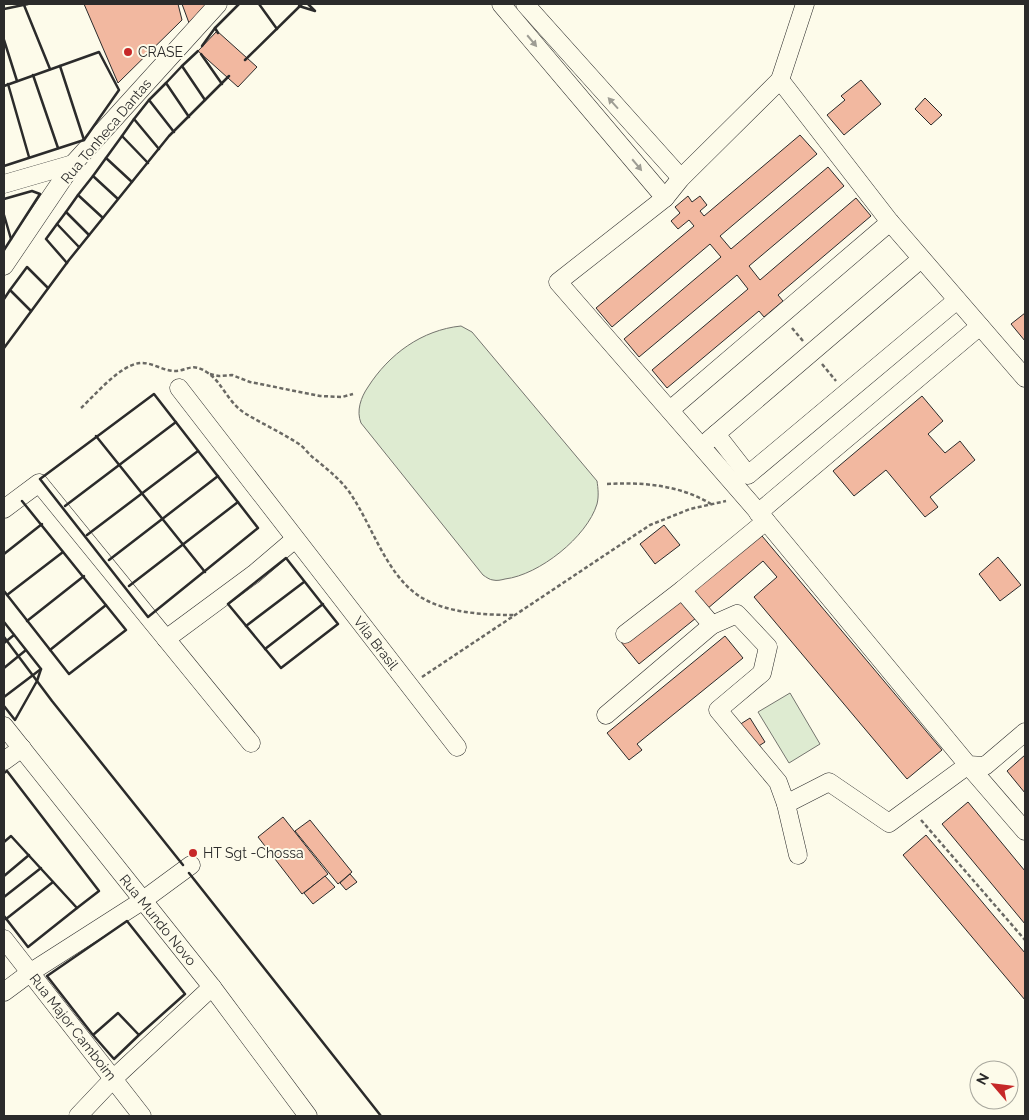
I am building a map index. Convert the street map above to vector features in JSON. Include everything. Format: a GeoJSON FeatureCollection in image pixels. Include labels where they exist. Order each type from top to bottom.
{"type":"FeatureCollection","features":[{"type":"Feature","properties":{"kind":"street","name":"Rua Tonheca Dantas"},"geometry":{"type":"LineString","coordinates":[[4,266],[73,164],[218,4]]}},
{"type":"Feature","properties":{"kind":"street"},"geometry":{"type":"LineString","coordinates":[[501,4],[665,198]]}},
{"type":"Feature","properties":{"kind":"street"},"geometry":{"type":"LineString","coordinates":[[525,4],[681,178]]}},
{"type":"Feature","properties":{"kind":"street"},"geometry":{"type":"LineString","coordinates":[[805,4],[780,80],[681,178],[665,198],[558,282],[762,517],[1025,831]]}},
{"type":"Feature","properties":{"kind":"street"},"geometry":{"type":"LineString","coordinates":[[780,80],[890,222],[1025,378]]}},
{"type":"Feature","properties":{"kind":"street"},"geometry":{"type":"LineString","coordinates":[[4,184],[73,164]]}},
{"type":"Feature","properties":{"kind":"street"},"geometry":{"type":"LineString","coordinates":[[670,410],[890,222]]}},
{"type":"Feature","properties":{"kind":"street"},"geometry":{"type":"LineString","coordinates":[[700,447],[921,258]]}},
{"type":"Feature","properties":{"kind":"street"},"geometry":{"type":"LineString","coordinates":[[716,434],[748,474],[957,300]]}},
{"type":"Feature","properties":{"kind":"street"},"geometry":{"type":"LineString","coordinates":[[625,634],[682,590],[762,517],[980,326]]}},
{"type":"Feature","properties":{"kind":"street","name":"Vila Brasil"},"geometry":{"type":"LineString","coordinates":[[179,388],[457,747]]}},
{"type":"Feature","properties":{"kind":"street"},"geometry":{"type":"LineString","coordinates":[[4,509],[39,483],[251,744]]}},
{"type":"Feature","properties":{"kind":"street"},"geometry":{"type":"LineString","coordinates":[[166,639],[254,574],[295,539]]}},
{"type":"Feature","properties":{"kind":"street"},"geometry":{"type":"LineString","coordinates":[[682,590],[712,625]]}},
{"type":"Feature","properties":{"kind":"street"},"geometry":{"type":"LineString","coordinates":[[606,715],[712,625],[737,614],[768,648],[762,673],[718,710],[778,782],[786,804],[798,855]]}},
{"type":"Feature","properties":{"kind":"street","name":"Rua Mundo Novo"},"geometry":{"type":"LineString","coordinates":[[4,726],[212,987],[308,1116]]}},
{"type":"Feature","properties":{"kind":"street"},"geometry":{"type":"LineString","coordinates":[[786,804],[829,782],[889,823],[968,765],[985,766],[1025,732]]}},
{"type":"Feature","properties":{"kind":"street"},"geometry":{"type":"LineString","coordinates":[[4,761],[22,748]]}},
{"type":"Feature","properties":{"kind":"street"},"geometry":{"type":"LineString","coordinates":[[4,992],[31,972],[142,901],[191,865]]}},
{"type":"Feature","properties":{"kind":"street","name":"Rua Major Camboim"},"geometry":{"type":"LineString","coordinates":[[4,939],[142,1116]]}},
{"type":"Feature","properties":{"kind":"street"},"geometry":{"type":"LineString","coordinates":[[78,1116],[113,1079],[212,987]]}},
{"type":"Feature","properties":{"kind":"path"},"geometry":{"type":"LineString","coordinates":[[781,315],[845,392]]}},
{"type":"Feature","properties":{"kind":"path"},"geometry":{"type":"LineString","coordinates":[[81,408],[128,366],[141,362],[173,371],[190,366],[202,369],[210,374],[219,376],[232,375],[250,382],[320,396],[342,397],[353,394]]}},
{"type":"Feature","properties":{"kind":"path"},"geometry":{"type":"LineString","coordinates":[[210,374],[230,401],[242,412],[301,445],[314,459],[333,473],[350,493],[394,569],[405,584],[419,596],[437,605],[457,610],[514,615]]}},
{"type":"Feature","properties":{"kind":"path"},"geometry":{"type":"LineString","coordinates":[[607,484],[636,484],[680,489],[696,494],[711,504]]}},
{"type":"Feature","properties":{"kind":"path"},"geometry":{"type":"LineString","coordinates":[[409,685],[650,526],[690,509],[745,498]]}},
{"type":"Feature","properties":{"kind":"path"},"geometry":{"type":"LineString","coordinates":[[911,807],[1025,940]]}},
{"type":"Feature","properties":{"kind":"green space"},"geometry":{"type":"Polygon","coordinates":[[[461,326],[472,332],[597,481],[597,504],[592,517],[572,541],[560,552],[532,570],[518,576],[499,580],[491,580],[483,575],[361,423],[359,414],[361,400],[365,391],[376,375],[396,354],[420,338],[447,328],[461,326]]]}},
{"type":"Feature","properties":{"kind":"green space"},"geometry":{"type":"Polygon","coordinates":[[[790,693],[820,744],[789,763],[758,712],[790,693]]]}},
{"type":"Feature","properties":{"kind":"building","name":"CRASE"},"geometry":{"type":"Polygon","coordinates":[[[84,4],[178,4],[182,20],[118,83],[84,4]]]}},
{"type":"Feature","properties":{"kind":"building"},"geometry":{"type":"Polygon","coordinates":[[[182,4],[206,4],[189,23],[182,4]]]}},
{"type":"Feature","properties":{"kind":"building"},"geometry":{"type":"Polygon","coordinates":[[[217,31],[257,67],[238,87],[198,51],[217,31]]]}},
{"type":"Feature","properties":{"kind":"building"},"geometry":{"type":"Polygon","coordinates":[[[861,80],[881,104],[844,135],[827,115],[845,100],[841,96],[861,80]]]}},
{"type":"Feature","properties":{"kind":"building"},"geometry":{"type":"Polygon","coordinates":[[[925,98],[942,115],[931,125],[915,109],[925,98]]]}},
{"type":"Feature","properties":{"kind":"building"},"geometry":{"type":"Polygon","coordinates":[[[800,135],[817,154],[720,236],[731,249],[828,167],[844,186],[749,266],[760,280],[856,198],[871,216],[778,295],[783,301],[764,317],[759,311],[667,388],[652,370],[748,289],[737,275],[639,357],[624,339],[721,257],[710,244],[612,327],[596,308],[694,226],[689,220],[678,229],[671,221],[680,213],[675,207],[688,196],[692,202],[700,196],[707,205],[700,211],[704,216],[800,135]]]}},
{"type":"Feature","properties":{"kind":"building"},"geometry":{"type":"Polygon","coordinates":[[[1025,313],[1025,341],[1011,324],[1025,313]]]}},
{"type":"Feature","properties":{"kind":"building"},"geometry":{"type":"Polygon","coordinates":[[[922,396],[943,421],[928,434],[945,453],[960,441],[975,460],[930,497],[938,507],[925,517],[886,470],[854,496],[833,471],[922,396]]]}},
{"type":"Feature","properties":{"kind":"building"},"geometry":{"type":"Polygon","coordinates":[[[664,525],[680,545],[655,564],[640,544],[664,525]]]}},
{"type":"Feature","properties":{"kind":"building"},"geometry":{"type":"Polygon","coordinates":[[[757,530],[942,750],[907,779],[754,597],[777,577],[763,561],[707,609],[689,588],[757,530]]]}},
{"type":"Feature","properties":{"kind":"building"},"geometry":{"type":"Polygon","coordinates":[[[998,557],[1021,585],[1000,601],[979,574],[998,557]]]}},
{"type":"Feature","properties":{"kind":"building"},"geometry":{"type":"Polygon","coordinates":[[[678,597],[696,618],[639,664],[621,642],[678,597]]]}},
{"type":"Feature","properties":{"kind":"building"},"geometry":{"type":"Polygon","coordinates":[[[725,636],[743,658],[637,744],[642,750],[629,760],[607,733],[725,636]]]}},
{"type":"Feature","properties":{"kind":"building"},"geometry":{"type":"Polygon","coordinates":[[[750,718],[765,742],[754,749],[739,725],[750,718]]]}},
{"type":"Feature","properties":{"kind":"building"},"geometry":{"type":"Polygon","coordinates":[[[1025,755],[1025,793],[1007,771],[1025,755]]]}},
{"type":"Feature","properties":{"kind":"building"},"geometry":{"type":"Polygon","coordinates":[[[968,802],[1025,871],[1025,924],[942,824],[968,802]]]}},
{"type":"Feature","properties":{"kind":"building"},"geometry":{"type":"Polygon","coordinates":[[[283,817],[328,874],[302,894],[258,837],[283,817]]]}},
{"type":"Feature","properties":{"kind":"building"},"geometry":{"type":"Polygon","coordinates":[[[310,820],[352,872],[338,884],[295,831],[310,820]]]}},
{"type":"Feature","properties":{"kind":"building"},"geometry":{"type":"Polygon","coordinates":[[[926,835],[1025,953],[1025,1000],[903,855],[926,835]]]}},
{"type":"Feature","properties":{"kind":"building"},"geometry":{"type":"Polygon","coordinates":[[[350,874],[357,882],[346,890],[340,883],[350,874]]]}},
{"type":"Feature","properties":{"kind":"building"},"geometry":{"type":"Polygon","coordinates":[[[325,876],[335,887],[313,904],[304,893],[325,876]]]}},
{"type":"Feature","properties":{"kind":"wall"},"geometry":{"type":"LineString","coordinates":[[4,9],[28,4]]}},
{"type":"Feature","properties":{"kind":"wall"},"geometry":{"type":"LineString","coordinates":[[218,33],[215,28],[239,4]]}},
{"type":"Feature","properties":{"kind":"wall"},"geometry":{"type":"LineString","coordinates":[[259,4],[277,29]]}},
{"type":"Feature","properties":{"kind":"wall"},"geometry":{"type":"LineString","coordinates":[[245,60],[302,4]]}},
{"type":"Feature","properties":{"kind":"wall"},"geometry":{"type":"LineString","coordinates":[[299,6],[315,11],[308,4]]}},
{"type":"Feature","properties":{"kind":"wall"},"geometry":{"type":"LineString","coordinates":[[24,5],[50,69]]}},
{"type":"Feature","properties":{"kind":"wall"},"geometry":{"type":"LineString","coordinates":[[202,46],[215,28]]}},
{"type":"Feature","properties":{"kind":"wall"},"geometry":{"type":"LineString","coordinates":[[4,40],[17,81]]}},
{"type":"Feature","properties":{"kind":"wall"},"geometry":{"type":"LineString","coordinates":[[198,51],[182,66],[205,100]]}},
{"type":"Feature","properties":{"kind":"wall"},"geometry":{"type":"LineString","coordinates":[[4,86],[99,52],[119,90],[84,140],[4,166]]}},
{"type":"Feature","properties":{"kind":"wall"},"geometry":{"type":"LineString","coordinates":[[201,54],[222,84]]}},
{"type":"Feature","properties":{"kind":"wall"},"geometry":{"type":"LineString","coordinates":[[60,66],[84,140]]}},
{"type":"Feature","properties":{"kind":"wall"},"geometry":{"type":"LineString","coordinates":[[182,66],[166,83],[189,117]]}},
{"type":"Feature","properties":{"kind":"wall"},"geometry":{"type":"LineString","coordinates":[[33,75],[58,148]]}},
{"type":"Feature","properties":{"kind":"wall"},"geometry":{"type":"LineString","coordinates":[[4,348],[69,260],[169,136],[229,76]]}},
{"type":"Feature","properties":{"kind":"wall"},"geometry":{"type":"LineString","coordinates":[[166,83],[149,100],[174,132]]}},
{"type":"Feature","properties":{"kind":"wall"},"geometry":{"type":"LineString","coordinates":[[8,84],[29,157]]}},
{"type":"Feature","properties":{"kind":"wall"},"geometry":{"type":"LineString","coordinates":[[149,100],[134,119],[159,149]]}},
{"type":"Feature","properties":{"kind":"wall"},"geometry":{"type":"LineString","coordinates":[[134,119],[122,136],[148,163]]}},
{"type":"Feature","properties":{"kind":"wall"},"geometry":{"type":"LineString","coordinates":[[122,136],[106,158],[132,182]]}},
{"type":"Feature","properties":{"kind":"wall"},"geometry":{"type":"LineString","coordinates":[[106,158],[93,176],[118,199]]}},
{"type":"Feature","properties":{"kind":"wall"},"geometry":{"type":"LineString","coordinates":[[93,176],[78,195],[103,218]]}},
{"type":"Feature","properties":{"kind":"wall"},"geometry":{"type":"LineString","coordinates":[[4,199],[32,191],[40,194],[4,250]]}},
{"type":"Feature","properties":{"kind":"wall"},"geometry":{"type":"LineString","coordinates":[[78,195],[66,212],[89,235]]}},
{"type":"Feature","properties":{"kind":"wall"},"geometry":{"type":"LineString","coordinates":[[66,212],[57,224],[79,247]]}},
{"type":"Feature","properties":{"kind":"wall"},"geometry":{"type":"LineString","coordinates":[[4,215],[11,239]]}},
{"type":"Feature","properties":{"kind":"wall"},"geometry":{"type":"LineString","coordinates":[[57,224],[46,239],[67,263]]}},
{"type":"Feature","properties":{"kind":"wall"},"geometry":{"type":"LineString","coordinates":[[31,311],[10,290],[27,267],[48,288]]}},
{"type":"Feature","properties":{"kind":"wall"},"geometry":{"type":"LineString","coordinates":[[4,299],[10,290]]}},
{"type":"Feature","properties":{"kind":"wall"},"geometry":{"type":"LineString","coordinates":[[154,394],[258,528],[148,617],[40,479],[154,394]]}},
{"type":"Feature","properties":{"kind":"wall"},"geometry":{"type":"LineString","coordinates":[[65,506],[176,422]]}},
{"type":"Feature","properties":{"kind":"wall"},"geometry":{"type":"LineString","coordinates":[[96,436],[205,572]]}},
{"type":"Feature","properties":{"kind":"wall"},"geometry":{"type":"LineString","coordinates":[[87,535],[198,451]]}},
{"type":"Feature","properties":{"kind":"wall"},"geometry":{"type":"LineString","coordinates":[[109,560],[218,476]]}},
{"type":"Feature","properties":{"kind":"wall"},"geometry":{"type":"LineString","coordinates":[[4,591],[69,674],[126,630],[22,501]]}},
{"type":"Feature","properties":{"kind":"wall"},"geometry":{"type":"LineString","coordinates":[[129,586],[238,502]]}},
{"type":"Feature","properties":{"kind":"wall"},"geometry":{"type":"LineString","coordinates":[[4,554],[42,524]]}},
{"type":"Feature","properties":{"kind":"wall"},"geometry":{"type":"LineString","coordinates":[[7,595],[63,552]]}},
{"type":"Feature","properties":{"kind":"wall"},"geometry":{"type":"LineString","coordinates":[[286,558],[338,624],[281,668],[228,604],[286,558]]}},
{"type":"Feature","properties":{"kind":"wall"},"geometry":{"type":"LineString","coordinates":[[27,621],[84,576]]}},
{"type":"Feature","properties":{"kind":"wall"},"geometry":{"type":"LineString","coordinates":[[246,626],[304,582]]}},
{"type":"Feature","properties":{"kind":"wall"},"geometry":{"type":"LineString","coordinates":[[265,649],[323,604]]}},
{"type":"Feature","properties":{"kind":"wall"},"geometry":{"type":"LineString","coordinates":[[50,650],[106,605]]}},
{"type":"Feature","properties":{"kind":"wall"},"geometry":{"type":"LineString","coordinates":[[4,622],[41,669],[37,681],[15,720],[4,706]]}},
{"type":"Feature","properties":{"kind":"wall"},"geometry":{"type":"LineString","coordinates":[[4,643],[14,635]]}},
{"type":"Feature","properties":{"kind":"wall"},"geometry":{"type":"LineString","coordinates":[[4,637],[52,701],[183,865]]}},
{"type":"Feature","properties":{"kind":"wall"},"geometry":{"type":"LineString","coordinates":[[4,668],[26,650]]}},
{"type":"Feature","properties":{"kind":"wall"},"geometry":{"type":"LineString","coordinates":[[4,697],[41,669]]}},
{"type":"Feature","properties":{"kind":"wall"},"geometry":{"type":"LineString","coordinates":[[4,773],[7,771],[99,891],[77,908]]}},
{"type":"Feature","properties":{"kind":"wall"},"geometry":{"type":"LineString","coordinates":[[4,842],[11,836],[77,908],[28,947],[4,916]]}},
{"type":"Feature","properties":{"kind":"wall"},"geometry":{"type":"LineString","coordinates":[[4,876],[29,855]]}},
{"type":"Feature","properties":{"kind":"wall"},"geometry":{"type":"LineString","coordinates":[[4,897],[41,868]]}},
{"type":"Feature","properties":{"kind":"wall"},"geometry":{"type":"LineString","coordinates":[[189,873],[381,1116]]}},
{"type":"Feature","properties":{"kind":"wall"},"geometry":{"type":"LineString","coordinates":[[6,919],[53,882]]}},
{"type":"Feature","properties":{"kind":"wall"},"geometry":{"type":"LineString","coordinates":[[93,1035],[118,1013],[139,1035],[114,1059],[93,1035],[47,976],[127,921],[185,994],[139,1035],[118,1013],[93,1035]]}},
{"type":"Feature","properties":{"kind":"place","name":"CRASE"},"geometry":{"type":"Point","coordinates":[128,52]}},
{"type":"Feature","properties":{"kind":"place","name":"HT Sgt -Chossa"},"geometry":{"type":"Point","coordinates":[193,853]}}]}
